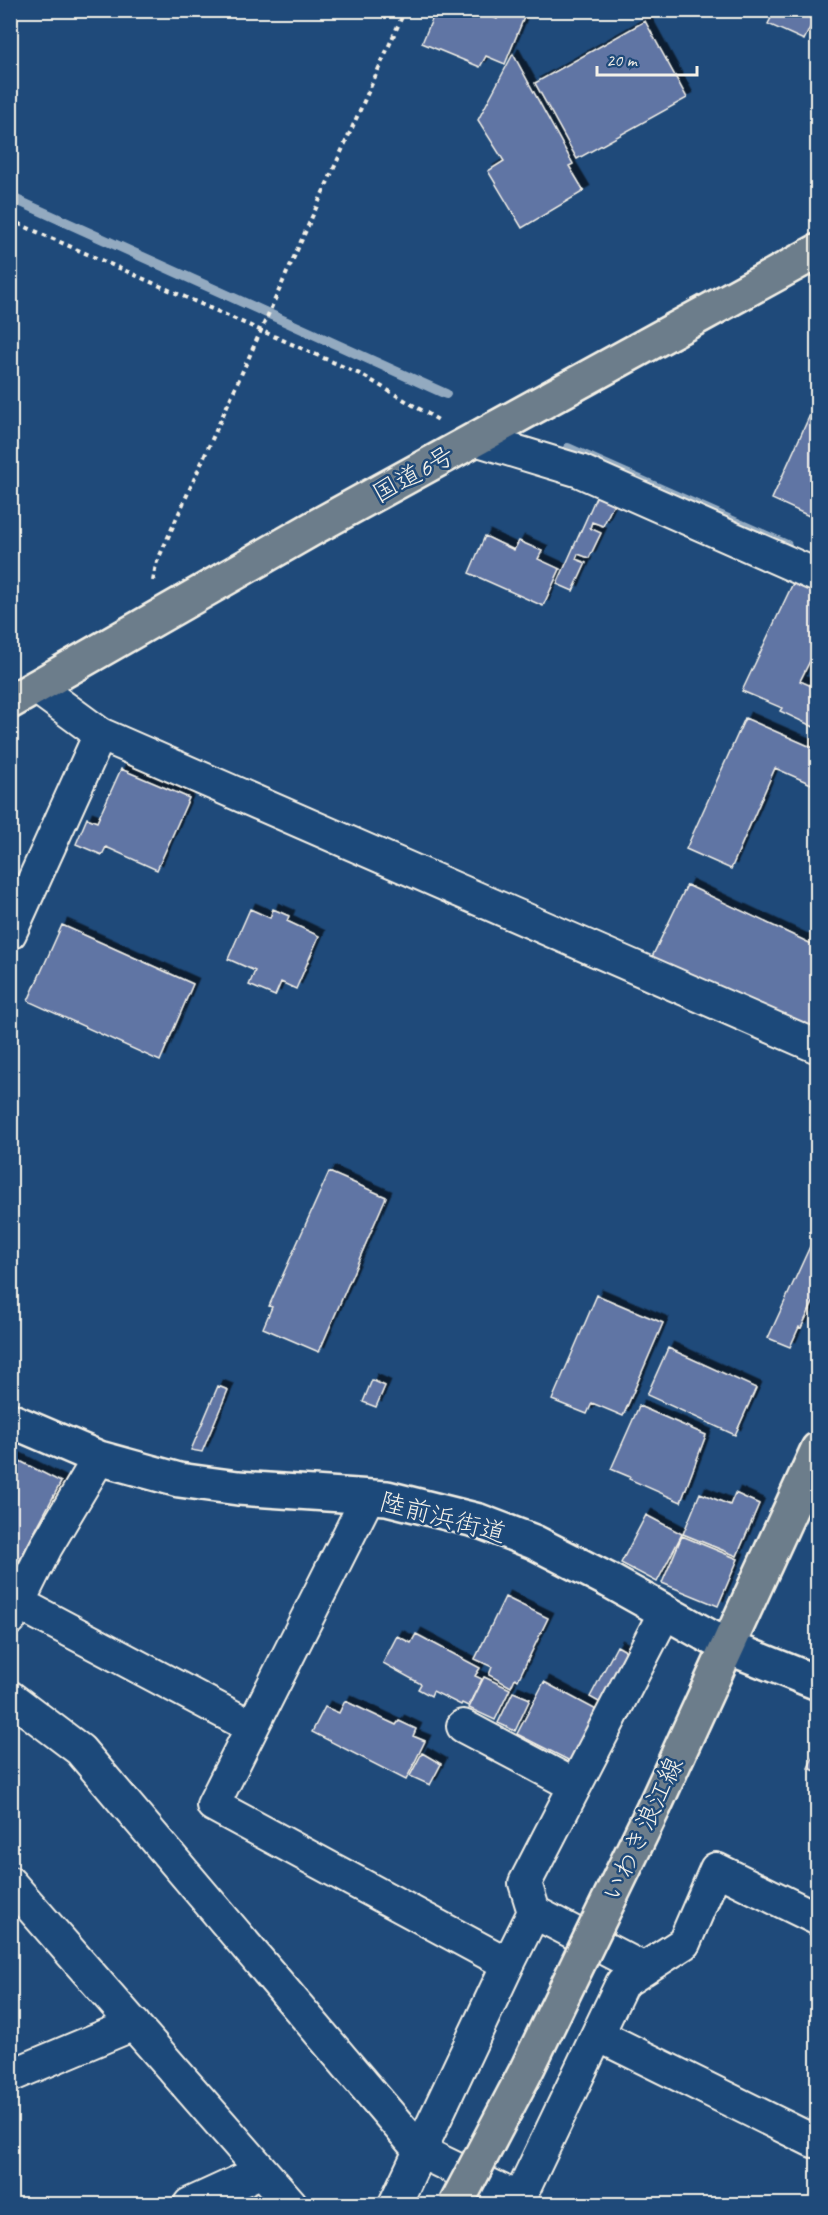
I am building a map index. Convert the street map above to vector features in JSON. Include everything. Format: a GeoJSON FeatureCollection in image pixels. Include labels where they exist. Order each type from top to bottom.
{"type":"FeatureCollection","features":[{"type":"Feature","properties":{"kind":"main road","name":"国道6号"},"geometry":{"type":"LineString","coordinates":[[23,694],[317,526],[818,251]]}},
{"type":"Feature","properties":{"kind":"main road","name":"いわき浪江線"},"geometry":{"type":"LineString","coordinates":[[456,2205],[526,2071],[655,1805],[818,1449]]}},
{"type":"Feature","properties":{"kind":"street"},"geometry":{"type":"LineString","coordinates":[[475,440],[580,471],[818,576]]}},
{"type":"Feature","properties":{"kind":"street"},"geometry":{"type":"LineString","coordinates":[[23,694],[100,734],[818,1047]]}},
{"type":"Feature","properties":{"kind":"street"},"geometry":{"type":"LineString","coordinates":[[10,933],[100,734]]}},
{"type":"Feature","properties":{"kind":"street","name":"陸前浜街道"},"geometry":{"type":"LineString","coordinates":[[10,1419],[99,1458],[152,1474],[238,1488],[397,1500],[490,1525],[534,1542],[728,1647],[818,1683]]}},
{"type":"Feature","properties":{"kind":"street"},"geometry":{"type":"LineString","coordinates":[[99,1458],[46,1547],[14,1611],[252,1727]]}},
{"type":"Feature","properties":{"kind":"street"},"geometry":{"type":"LineString","coordinates":[[368,1497],[213,1805],[508,1964]]}},
{"type":"Feature","properties":{"kind":"street"},"geometry":{"type":"LineString","coordinates":[[395,2205],[534,1912],[525,1883],[665,1612]]}},
{"type":"Feature","properties":{"kind":"street"},"geometry":{"type":"LineString","coordinates":[[10,1697],[80,1750],[420,2152],[519,2199],[622,1983],[684,1942],[716,1869],[818,1919]]}},
{"type":"Feature","properties":{"kind":"street"},"geometry":{"type":"LineString","coordinates":[[462,1726],[574,1785]]}},
{"type":"Feature","properties":{"kind":"street"},"geometry":{"type":"LineString","coordinates":[[10,1883],[291,2205]]}},
{"type":"Feature","properties":{"kind":"street"},"geometry":{"type":"LineString","coordinates":[[534,1912],[644,1969]]}},
{"type":"Feature","properties":{"kind":"street"},"geometry":{"type":"LineString","coordinates":[[10,2076],[134,2024]]}},
{"type":"Feature","properties":{"kind":"street"},"geometry":{"type":"LineString","coordinates":[[598,2035],[813,2141],[818,2139]]}},
{"type":"Feature","properties":{"kind":"street"},"geometry":{"type":"LineString","coordinates":[[190,2205],[262,2171]]}},
{"type":"Feature","properties":{"kind":"path"},"geometry":{"type":"LineString","coordinates":[[144,626],[156,564],[269,308],[405,10]]}},
{"type":"Feature","properties":{"kind":"path"},"geometry":{"type":"LineString","coordinates":[[10,220],[362,375],[475,440]]}},
{"type":"Feature","properties":{"kind":"building"},"geometry":{"type":"Polygon","coordinates":[[[436,10],[476,10],[497,19],[501,10],[527,10],[505,64],[486,56],[480,67],[422,43],[436,10]]]}},
{"type":"Feature","properties":{"kind":"building"},"geometry":{"type":"Polygon","coordinates":[[[775,10],[818,11],[804,40],[768,24],[775,10]]]}},
{"type":"Feature","properties":{"kind":"building"},"geometry":{"type":"Polygon","coordinates":[[[645,21],[687,98],[577,159],[535,83],[645,21]]]}},
{"type":"Feature","properties":{"kind":"building"},"geometry":{"type":"Polygon","coordinates":[[[513,54],[573,164],[569,166],[584,191],[522,228],[488,171],[504,161],[478,120],[513,54]]]}},
{"type":"Feature","properties":{"kind":"building"},"geometry":{"type":"Polygon","coordinates":[[[818,362],[818,376],[812,373],[818,362]]]}},
{"type":"Feature","properties":{"kind":"building"},"geometry":{"type":"Polygon","coordinates":[[[814,406],[818,408],[818,520],[772,499],[814,406]]]}},
{"type":"Feature","properties":{"kind":"building"},"geometry":{"type":"Polygon","coordinates":[[[597,495],[614,503],[603,526],[592,522],[590,528],[601,533],[589,558],[578,554],[576,559],[586,563],[573,591],[557,584],[597,495]]]}},
{"type":"Feature","properties":{"kind":"building"},"geometry":{"type":"Polygon","coordinates":[[[485,536],[514,550],[519,541],[542,551],[538,559],[560,569],[543,606],[469,573],[485,536]]]}},
{"type":"Feature","properties":{"kind":"building"},"geometry":{"type":"Polygon","coordinates":[[[795,579],[818,589],[818,660],[812,657],[800,681],[818,689],[818,729],[780,711],[782,708],[742,691],[795,579]]]}},
{"type":"Feature","properties":{"kind":"building"},"geometry":{"type":"Polygon","coordinates":[[[745,718],[818,750],[818,787],[775,768],[731,869],[686,849],[745,718]]]}},
{"type":"Feature","properties":{"kind":"building"},"geometry":{"type":"Polygon","coordinates":[[[121,769],[189,798],[157,870],[106,847],[102,855],[76,844],[87,818],[97,822],[121,769]]]}},
{"type":"Feature","properties":{"kind":"building"},"geometry":{"type":"Polygon","coordinates":[[[687,885],[818,947],[818,1033],[651,959],[687,885]]]}},
{"type":"Feature","properties":{"kind":"building"},"geometry":{"type":"Polygon","coordinates":[[[250,909],[270,918],[273,909],[289,916],[287,921],[319,936],[296,989],[281,982],[275,996],[249,985],[255,971],[228,959],[250,909]]]}},
{"type":"Feature","properties":{"kind":"building"},"geometry":{"type":"Polygon","coordinates":[[[62,925],[193,984],[160,1061],[28,1001],[62,925]]]}},
{"type":"Feature","properties":{"kind":"building"},"geometry":{"type":"Polygon","coordinates":[[[329,1172],[386,1197],[319,1352],[263,1328],[272,1307],[269,1306],[329,1172]]]}},
{"type":"Feature","properties":{"kind":"building"},"geometry":{"type":"Polygon","coordinates":[[[812,1242],[818,1245],[818,1292],[790,1347],[768,1338],[812,1242]]]}},
{"type":"Feature","properties":{"kind":"building"},"geometry":{"type":"Polygon","coordinates":[[[597,1295],[663,1323],[623,1416],[592,1403],[587,1414],[552,1400],[597,1295]]]}},
{"type":"Feature","properties":{"kind":"building"},"geometry":{"type":"Polygon","coordinates":[[[668,1348],[756,1388],[735,1435],[647,1395],[668,1348]]]}},
{"type":"Feature","properties":{"kind":"building"},"geometry":{"type":"Polygon","coordinates":[[[372,1380],[385,1386],[376,1407],[363,1402],[372,1380]]]}},
{"type":"Feature","properties":{"kind":"building"},"geometry":{"type":"Polygon","coordinates":[[[218,1386],[228,1390],[202,1452],[191,1450],[218,1386]]]}},
{"type":"Feature","properties":{"kind":"building"},"geometry":{"type":"Polygon","coordinates":[[[639,1406],[706,1435],[681,1502],[611,1469],[639,1406]]]}},
{"type":"Feature","properties":{"kind":"building"},"geometry":{"type":"Polygon","coordinates":[[[10,1456],[61,1482],[10,1578],[10,1456]]]}},
{"type":"Feature","properties":{"kind":"building"},"geometry":{"type":"Polygon","coordinates":[[[700,1493],[730,1505],[735,1493],[759,1504],[737,1556],[683,1534],[700,1493]]]}},
{"type":"Feature","properties":{"kind":"building"},"geometry":{"type":"Polygon","coordinates":[[[646,1515],[682,1534],[657,1582],[621,1563],[646,1515]]]}},
{"type":"Feature","properties":{"kind":"building"},"geometry":{"type":"Polygon","coordinates":[[[682,1536],[738,1559],[718,1606],[662,1583],[682,1536]]]}},
{"type":"Feature","properties":{"kind":"building"},"geometry":{"type":"Polygon","coordinates":[[[505,1597],[548,1618],[518,1680],[515,1678],[511,1687],[489,1675],[492,1667],[475,1659],[505,1597]]]}},
{"type":"Feature","properties":{"kind":"building"},"geometry":{"type":"Polygon","coordinates":[[[416,1634],[480,1668],[475,1676],[482,1679],[468,1706],[462,1703],[461,1705],[433,1691],[431,1696],[418,1689],[421,1684],[383,1663],[397,1636],[411,1643],[416,1634]]]}},
{"type":"Feature","properties":{"kind":"building"},"geometry":{"type":"Polygon","coordinates":[[[617,1646],[633,1655],[606,1706],[590,1697],[617,1646]]]}},
{"type":"Feature","properties":{"kind":"building"},"geometry":{"type":"Polygon","coordinates":[[[484,1677],[510,1689],[495,1720],[469,1708],[484,1677]]]}},
{"type":"Feature","properties":{"kind":"building"},"geometry":{"type":"Polygon","coordinates":[[[544,1682],[602,1713],[576,1764],[517,1734],[544,1682]]]}},
{"type":"Feature","properties":{"kind":"building"},"geometry":{"type":"Polygon","coordinates":[[[513,1692],[530,1699],[515,1731],[498,1723],[513,1692]]]}},
{"type":"Feature","properties":{"kind":"building"},"geometry":{"type":"Polygon","coordinates":[[[345,1701],[396,1725],[399,1721],[416,1729],[413,1736],[425,1741],[406,1780],[312,1732],[325,1707],[339,1713],[345,1701]]]}},
{"type":"Feature","properties":{"kind":"building"},"geometry":{"type":"Polygon","coordinates":[[[818,1746],[818,1772],[808,1768],[818,1746]]]}},
{"type":"Feature","properties":{"kind":"building"},"geometry":{"type":"Polygon","coordinates":[[[422,1753],[441,1764],[430,1785],[410,1776],[422,1753]]]}},
{"type":"Feature","properties":{"kind":"waterway"},"geometry":{"type":"LineString","coordinates":[[10,197],[446,394]]}},
{"type":"Feature","properties":{"kind":"waterway"},"geometry":{"type":"LineString","coordinates":[[568,448],[787,545]]}}]}
